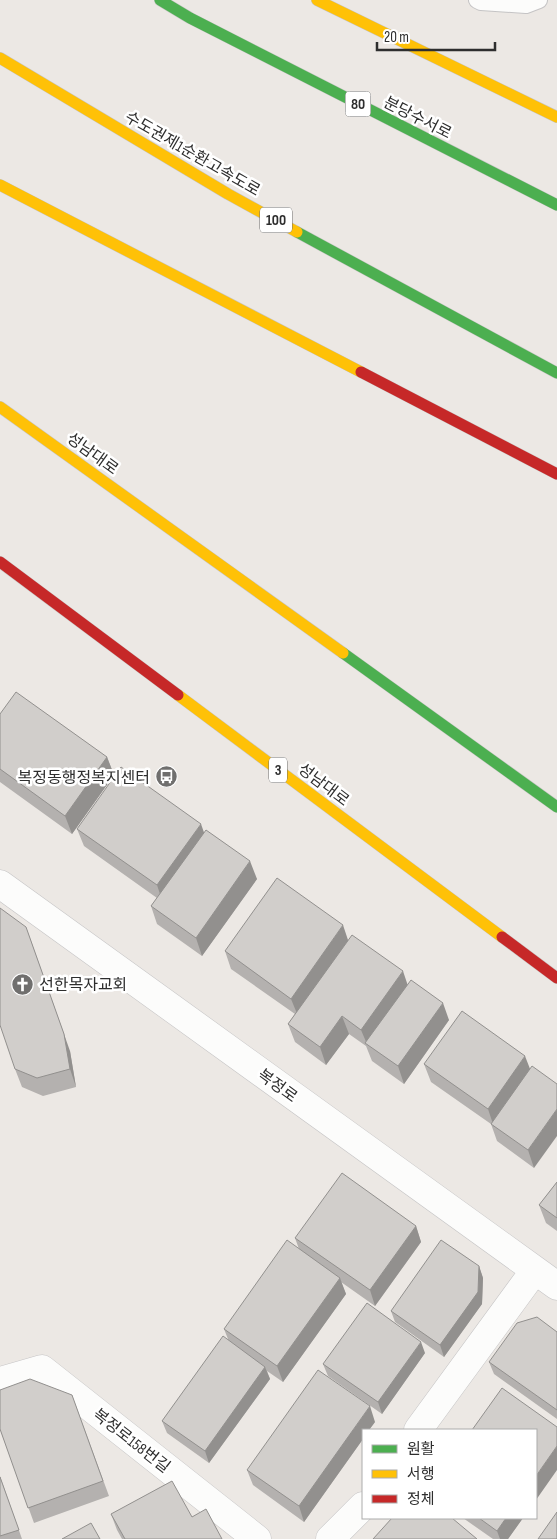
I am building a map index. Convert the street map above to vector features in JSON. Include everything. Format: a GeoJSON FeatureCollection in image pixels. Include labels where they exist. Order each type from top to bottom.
{"type":"FeatureCollection","features":[{"type":"Feature","properties":{"kind":"main road","name":"분당수서로"},"geometry":{"type":"LineString","coordinates":[[160,0],[199,23],[557,205]]}},
{"type":"Feature","properties":{"kind":"main road"},"geometry":{"type":"LineString","coordinates":[[317,0],[557,117]]}},
{"type":"Feature","properties":{"kind":"main road","name":"수도권제1순환고속도로"},"geometry":{"type":"LineString","coordinates":[[0,58],[228,194],[557,373]]}},
{"type":"Feature","properties":{"kind":"main road"},"geometry":{"type":"LineString","coordinates":[[0,185],[557,474]]}},
{"type":"Feature","properties":{"kind":"main road","name":"성남대로"},"geometry":{"type":"LineString","coordinates":[[0,407],[557,807]]}},
{"type":"Feature","properties":{"kind":"main road","name":"성남대로"},"geometry":{"type":"LineString","coordinates":[[0,562],[557,978]]}},
{"type":"Feature","properties":{"kind":"street","name":"복정로"},"geometry":{"type":"LineString","coordinates":[[0,884],[557,1286]]}},
{"type":"Feature","properties":{"kind":"street"},"geometry":{"type":"LineString","coordinates":[[419,1429],[535,1270]]}},
{"type":"Feature","properties":{"kind":"street","name":"복정로158번길"},"geometry":{"type":"LineString","coordinates":[[0,1381],[42,1369],[257,1539]]}},
{"type":"Feature","properties":{"kind":"street"},"geometry":{"type":"LineString","coordinates":[[330,1539],[362,1507]]}},
{"type":"Feature","properties":{"kind":"lane"},"geometry":{"type":"LineString","coordinates":[[477,0],[526,5],[540,0]]}},
{"type":"Feature","properties":{"kind":"building"},"geometry":{"type":"Polygon","coordinates":[[[16,692],[107,757],[65,816],[0,769],[0,714],[16,692]]]}},
{"type":"Feature","properties":{"kind":"building"},"geometry":{"type":"Polygon","coordinates":[[[121,767],[201,824],[157,885],[77,829],[121,767]]]}},
{"type":"Feature","properties":{"kind":"building"},"geometry":{"type":"Polygon","coordinates":[[[206,830],[250,861],[196,938],[151,906],[206,830]]]}},
{"type":"Feature","properties":{"kind":"building"},"geometry":{"type":"Polygon","coordinates":[[[277,878],[343,925],[291,999],[225,951],[277,878]]]}},
{"type":"Feature","properties":{"kind":"building","name":"선한목자교회"},"geometry":{"type":"Polygon","coordinates":[[[0,908],[26,927],[64,1034],[70,1069],[37,1078],[15,1069],[0,1025],[0,908]]]}},
{"type":"Feature","properties":{"kind":"building"},"geometry":{"type":"Polygon","coordinates":[[[352,935],[403,971],[361,1030],[342,1016],[320,1047],[288,1024],[352,935]]]}},
{"type":"Feature","properties":{"kind":"building"},"geometry":{"type":"Polygon","coordinates":[[[411,980],[443,1003],[398,1066],[365,1043],[411,980]]]}},
{"type":"Feature","properties":{"kind":"building"},"geometry":{"type":"Polygon","coordinates":[[[462,1011],[525,1056],[488,1109],[424,1064],[462,1011]]]}},
{"type":"Feature","properties":{"kind":"building"},"geometry":{"type":"Polygon","coordinates":[[[532,1066],[557,1084],[557,1109],[528,1150],[491,1124],[532,1066]]]}},
{"type":"Feature","properties":{"kind":"building"},"geometry":{"type":"Polygon","coordinates":[[[342,1173],[416,1226],[370,1290],[295,1238],[342,1173]]]}},
{"type":"Feature","properties":{"kind":"building"},"geometry":{"type":"Polygon","coordinates":[[[557,1182],[557,1218],[539,1205],[557,1182]]]}},
{"type":"Feature","properties":{"kind":"building"},"geometry":{"type":"Polygon","coordinates":[[[287,1240],[340,1278],[277,1366],[224,1329],[287,1240]]]}},
{"type":"Feature","properties":{"kind":"building"},"geometry":{"type":"Polygon","coordinates":[[[441,1240],[479,1266],[478,1292],[440,1345],[391,1311],[441,1240]]]}},
{"type":"Feature","properties":{"kind":"building"},"geometry":{"type":"Polygon","coordinates":[[[367,1303],[421,1342],[378,1402],[323,1364],[367,1303]]]}},
{"type":"Feature","properties":{"kind":"building"},"geometry":{"type":"Polygon","coordinates":[[[537,1317],[557,1332],[557,1410],[489,1362],[517,1323],[537,1317]]]}},
{"type":"Feature","properties":{"kind":"building"},"geometry":{"type":"Polygon","coordinates":[[[223,1336],[265,1367],[205,1451],[162,1421],[223,1336]]]}},
{"type":"Feature","properties":{"kind":"building"},"geometry":{"type":"Polygon","coordinates":[[[318,1370],[370,1406],[299,1506],[247,1470],[318,1370]]]}},
{"type":"Feature","properties":{"kind":"building"},"geometry":{"type":"Polygon","coordinates":[[[30,1379],[72,1395],[103,1481],[28,1508],[0,1429],[0,1390],[30,1379]]]}},
{"type":"Feature","properties":{"kind":"building"},"geometry":{"type":"Polygon","coordinates":[[[502,1388],[557,1427],[557,1446],[537,1475],[537,1429],[473,1429],[502,1388]]]}},
{"type":"Feature","properties":{"kind":"building"},"geometry":{"type":"Polygon","coordinates":[[[0,1477],[19,1530],[0,1536],[0,1477]]]}},
{"type":"Feature","properties":{"kind":"building"},"geometry":{"type":"Polygon","coordinates":[[[172,1481],[192,1517],[206,1509],[222,1539],[125,1539],[111,1514],[172,1481]]]}},
{"type":"Feature","properties":{"kind":"building"},"geometry":{"type":"Polygon","coordinates":[[[557,1512],[557,1539],[538,1539],[557,1512]]]}},
{"type":"Feature","properties":{"kind":"building"},"geometry":{"type":"Polygon","coordinates":[[[391,1519],[453,1519],[477,1539],[373,1539],[391,1519]]]}},
{"type":"Feature","properties":{"kind":"building"},"geometry":{"type":"Polygon","coordinates":[[[480,1519],[505,1519],[497,1531],[480,1519]]]}},
{"type":"Feature","properties":{"kind":"building"},"geometry":{"type":"Polygon","coordinates":[[[91,1523],[100,1539],[62,1539],[91,1523]]]}},
{"type":"Feature","properties":{"kind":"traffic: fast"},"geometry":{"type":"LineString","coordinates":[[160,0],[190,18],[557,205]]}},
{"type":"Feature","properties":{"kind":"traffic: fast"},"geometry":{"type":"LineString","coordinates":[[297,232],[557,373]]}},
{"type":"Feature","properties":{"kind":"traffic: fast"},"geometry":{"type":"LineString","coordinates":[[343,653],[557,807]]}},
{"type":"Feature","properties":{"kind":"traffic: slow"},"geometry":{"type":"LineString","coordinates":[[317,0],[557,117]]}},
{"type":"Feature","properties":{"kind":"traffic: slow"},"geometry":{"type":"LineString","coordinates":[[0,58],[228,194],[297,232]]}},
{"type":"Feature","properties":{"kind":"traffic: slow"},"geometry":{"type":"LineString","coordinates":[[0,185],[361,372]]}},
{"type":"Feature","properties":{"kind":"traffic: slow"},"geometry":{"type":"LineString","coordinates":[[0,407],[343,653]]}},
{"type":"Feature","properties":{"kind":"traffic: slow"},"geometry":{"type":"LineString","coordinates":[[178,695],[502,937]]}},
{"type":"Feature","properties":{"kind":"traffic: jam"},"geometry":{"type":"LineString","coordinates":[[361,372],[557,474]]}},
{"type":"Feature","properties":{"kind":"traffic: jam"},"geometry":{"type":"LineString","coordinates":[[0,562],[178,695]]}},
{"type":"Feature","properties":{"kind":"traffic: jam"},"geometry":{"type":"LineString","coordinates":[[502,937],[557,978]]}},
{"type":"Feature","properties":{"kind":"place","name":"복정동행정복지센터"},"geometry":{"type":"Point","coordinates":[166,777]}},
{"type":"Feature","properties":{"kind":"place","name":"선한목자교회"},"geometry":{"type":"Point","coordinates":[23,984]}}]}
